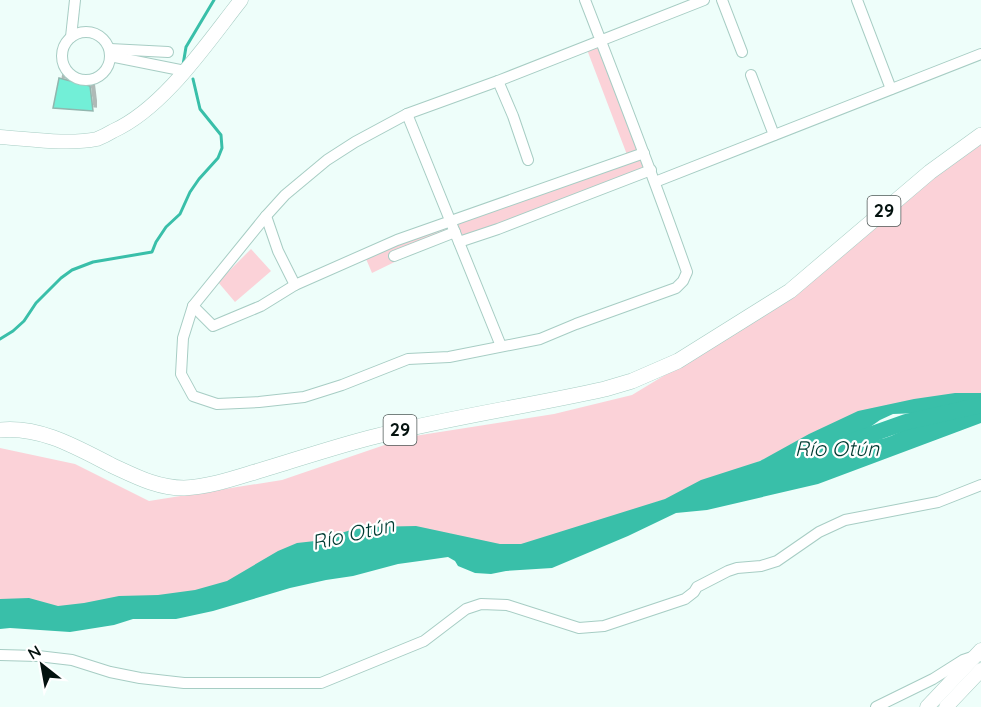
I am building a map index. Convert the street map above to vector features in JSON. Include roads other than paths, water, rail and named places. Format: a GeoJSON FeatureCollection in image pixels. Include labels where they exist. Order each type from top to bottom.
{"type":"FeatureCollection","features":[{"type":"Feature","properties":{"kind":"highway","name":"29"},"geometry":{"type":"LineString","coordinates":[[0,430],[23,429],[43,433],[137,478],[168,487],[184,488],[225,481],[398,431],[605,389],[632,381],[678,361],[790,291],[930,172],[981,135]]}},
{"type":"Feature","properties":{"kind":"main road"},"geometry":{"type":"LineString","coordinates":[[0,137],[74,141],[98,138],[127,125],[185,71],[241,0]]}},
{"type":"Feature","properties":{"kind":"main road"},"geometry":{"type":"LineString","coordinates":[[927,707],[978,653]]}},
{"type":"Feature","properties":{"kind":"main road"},"geometry":{"type":"LineString","coordinates":[[946,707],[981,670]]}},
{"type":"Feature","properties":{"kind":"street"},"geometry":{"type":"LineString","coordinates":[[71,37],[87,32],[101,37],[110,53],[109,64],[105,71],[92,79],[84,79],[69,73],[65,66],[63,50],[71,37],[75,0]]}},
{"type":"Feature","properties":{"kind":"street"},"geometry":{"type":"LineString","coordinates":[[585,0],[600,41],[656,182],[687,272],[683,281],[676,288],[540,339],[449,357],[408,359],[304,397],[217,404],[194,396],[181,374],[183,338],[193,306],[285,195],[327,160],[407,114],[498,81],[600,41],[705,0]]}},
{"type":"Feature","properties":{"kind":"street"},"geometry":{"type":"LineString","coordinates":[[722,0],[741,52]]}},
{"type":"Feature","properties":{"kind":"street"},"geometry":{"type":"LineString","coordinates":[[857,0],[891,89]]}},
{"type":"Feature","properties":{"kind":"street"},"geometry":{"type":"LineString","coordinates":[[110,53],[168,52]]}},
{"type":"Feature","properties":{"kind":"street"},"geometry":{"type":"LineString","coordinates":[[110,53],[185,71]]}},
{"type":"Feature","properties":{"kind":"street"},"geometry":{"type":"LineString","coordinates":[[656,182],[981,54]]}},
{"type":"Feature","properties":{"kind":"street"},"geometry":{"type":"LineString","coordinates":[[751,75],[774,135]]}},
{"type":"Feature","properties":{"kind":"street"},"geometry":{"type":"LineString","coordinates":[[498,81],[528,160]]}},
{"type":"Feature","properties":{"kind":"street"},"geometry":{"type":"LineString","coordinates":[[407,114],[501,346]]}},
{"type":"Feature","properties":{"kind":"street"},"geometry":{"type":"LineString","coordinates":[[394,256],[644,153]]}},
{"type":"Feature","properties":{"kind":"street"},"geometry":{"type":"LineString","coordinates":[[193,306],[213,326],[261,306],[295,285],[397,240],[498,229],[651,170]]}},
{"type":"Feature","properties":{"kind":"street"},"geometry":{"type":"LineString","coordinates":[[266,216],[278,251],[295,285]]}},
{"type":"Feature","properties":{"kind":"street"},"geometry":{"type":"LineString","coordinates":[[0,655],[72,660],[110,672],[184,683],[321,683],[424,641],[466,609],[481,604],[507,605],[579,628],[604,626],[685,599],[697,587],[728,570],[761,566],[777,561],[819,532],[845,520],[938,502],[981,485]]}},
{"type":"Feature","properties":{"kind":"street"},"geometry":{"type":"LineString","coordinates":[[876,707],[933,679],[978,653]]}},
{"type":"Feature","properties":{"kind":"water","name":"Río Otún"},"geometry":{"type":"Polygon","coordinates":[[[955,393],[981,393],[981,423],[818,484],[707,510],[676,513],[552,568],[491,574],[475,573],[458,566],[448,557],[398,564],[353,576],[290,588],[213,611],[176,619],[133,619],[114,625],[70,632],[0,629],[0,599],[29,598],[58,606],[119,596],[158,595],[195,590],[227,581],[278,551],[297,543],[315,541],[369,527],[416,526],[500,544],[521,544],[665,499],[701,480],[760,461],[858,411],[955,393]],[[919,413],[893,414],[863,432],[864,440],[888,437],[925,417],[919,413]]]}},
{"type":"Feature","properties":{"kind":"waterway"},"geometry":{"type":"LineString","coordinates":[[183,65],[186,47],[214,0]]}},
{"type":"Feature","properties":{"kind":"waterway"},"geometry":{"type":"LineString","coordinates":[[0,339],[24,321],[36,303],[72,270],[93,262],[152,252],[166,227],[180,214],[190,192],[218,158],[222,148],[221,135],[200,109],[193,79]]}},
{"type":"Feature","properties":{"kind":"waterway","name":"Río Otún"},"geometry":{"type":"LineString","coordinates":[[844,444],[906,422],[981,405]]}}]}
